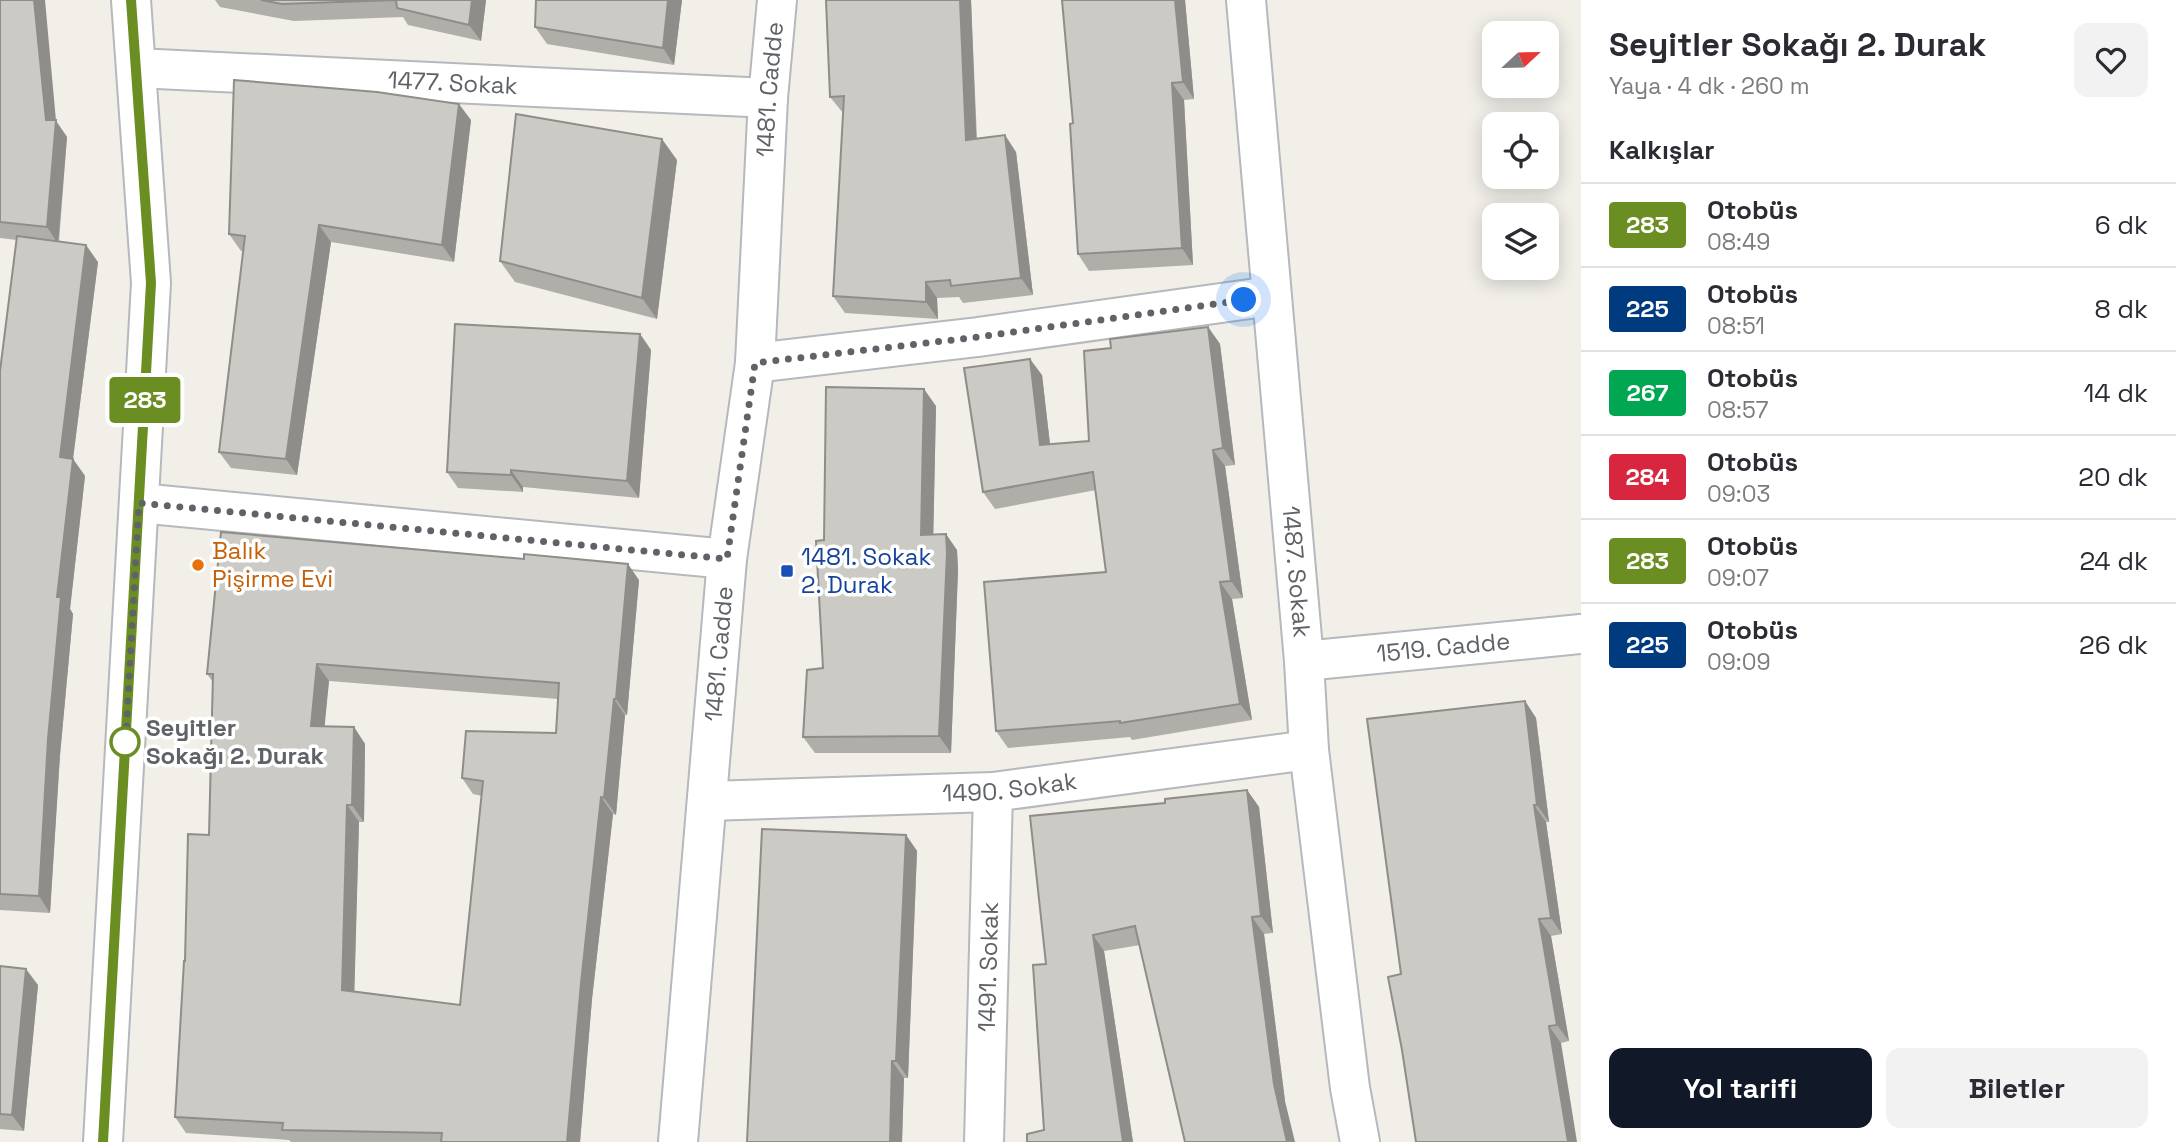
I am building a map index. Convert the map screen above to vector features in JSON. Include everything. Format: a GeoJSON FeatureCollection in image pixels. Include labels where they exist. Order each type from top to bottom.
{"type":"FeatureCollection","features":[{"type":"Feature","properties":{"kind":"street"},"geometry":{"type":"LineString","coordinates":[[103,1142],[151,283],[131,0]]}},
{"type":"Feature","properties":{"kind":"street","name":"1481. Cadde"},"geometry":{"type":"LineString","coordinates":[[678,1142],[727,559],[755,363],[768,98],[778,0]]}},
{"type":"Feature","properties":{"kind":"street","name":"1487. Sokak"},"geometry":{"type":"LineString","coordinates":[[1246,0],[1304,661],[1308,750],[1350,1088],[1360,1142]]}},
{"type":"Feature","properties":{"kind":"street","name":"1477. Sokak"},"geometry":{"type":"LineString","coordinates":[[136,68],[768,98]]}},
{"type":"Feature","properties":{"kind":"street"},"geometry":{"type":"LineString","coordinates":[[755,363],[978,337],[1271,296]]}},
{"type":"Feature","properties":{"kind":"street"},"geometry":{"type":"LineString","coordinates":[[139,503],[727,559]]}},
{"type":"Feature","properties":{"kind":"street","name":"1519. Cadde"},"geometry":{"type":"LineString","coordinates":[[1304,661],[1581,634]]}},
{"type":"Feature","properties":{"kind":"street","name":"1490. Sokak"},"geometry":{"type":"LineString","coordinates":[[707,801],[993,792],[1308,750]]}},
{"type":"Feature","properties":{"kind":"street","name":"1491. Sokak"},"geometry":{"type":"LineString","coordinates":[[984,1142],[993,792]]}},
{"type":"Feature","properties":{"kind":"building"},"geometry":{"type":"Polygon","coordinates":[[[0,0],[34,0],[46,120],[56,120],[47,227],[0,222],[0,0]]]}},
{"type":"Feature","properties":{"kind":"building"},"geometry":{"type":"Polygon","coordinates":[[[261,0],[396,0],[282,4],[261,0]]]}},
{"type":"Feature","properties":{"kind":"building"},"geometry":{"type":"Polygon","coordinates":[[[396,0],[472,0],[469,25],[397,8],[396,0]]]}},
{"type":"Feature","properties":{"kind":"building"},"geometry":{"type":"Polygon","coordinates":[[[536,0],[668,0],[663,48],[535,27],[536,0]]]}},
{"type":"Feature","properties":{"kind":"building"},"geometry":{"type":"Polygon","coordinates":[[[826,0],[960,0],[966,140],[1005,135],[1021,278],[951,286],[950,280],[926,282],[926,302],[833,296],[844,96],[830,97],[826,0]]]}},
{"type":"Feature","properties":{"kind":"building"},"geometry":{"type":"Polygon","coordinates":[[[1062,0],[1175,0],[1183,82],[1172,83],[1182,248],[1078,254],[1070,124],[1073,123],[1062,0]]]}},
{"type":"Feature","properties":{"kind":"building"},"geometry":{"type":"Polygon","coordinates":[[[234,80],[377,92],[459,104],[442,245],[319,225],[286,459],[219,452],[245,236],[229,234],[234,80]]]}},
{"type":"Feature","properties":{"kind":"building"},"geometry":{"type":"Polygon","coordinates":[[[516,114],[662,139],[642,298],[500,261],[516,114]]]}},
{"type":"Feature","properties":{"kind":"building"},"geometry":{"type":"Polygon","coordinates":[[[17,236],[86,245],[60,457],[73,459],[57,597],[61,597],[48,739],[39,896],[0,894],[0,371],[17,236]]]}},
{"type":"Feature","properties":{"kind":"building"},"geometry":{"type":"Polygon","coordinates":[[[455,324],[640,334],[627,481],[511,470],[511,475],[447,472],[455,324]]]}},
{"type":"Feature","properties":{"kind":"building"},"geometry":{"type":"Polygon","coordinates":[[[1208,327],[1223,448],[1213,450],[1231,581],[1220,582],[1240,704],[1120,723],[996,731],[984,582],[1106,572],[1093,472],[983,492],[964,368],[1030,359],[1040,445],[1089,441],[1084,351],[1111,348],[1110,339],[1208,327]]]}},
{"type":"Feature","properties":{"kind":"building"},"geometry":{"type":"Polygon","coordinates":[[[826,387],[924,389],[921,535],[946,534],[947,553],[939,736],[803,737],[807,670],[823,668],[816,541],[824,540],[826,387]]]}},
{"type":"Feature","properties":{"kind":"building"},"geometry":{"type":"Polygon","coordinates":[[[221,532],[524,559],[524,554],[628,564],[616,699],[604,798],[601,797],[581,983],[567,1142],[441,1142],[442,1133],[282,1130],[283,1123],[175,1117],[185,961],[188,834],[209,835],[213,674],[207,674],[221,532]],[[317,664],[311,726],[354,727],[352,805],[347,805],[342,990],[460,1005],[483,781],[462,778],[466,731],[556,733],[559,683],[317,664]]]}},
{"type":"Feature","properties":{"kind":"building"},"geometry":{"type":"Polygon","coordinates":[[[1525,701],[1537,805],[1534,805],[1551,918],[1539,919],[1557,1025],[1549,1026],[1568,1142],[1416,1142],[1388,977],[1401,974],[1367,719],[1525,701]]]}},
{"type":"Feature","properties":{"kind":"building"},"geometry":{"type":"Polygon","coordinates":[[[1247,790],[1261,916],[1252,917],[1274,1084],[1287,1142],[1185,1142],[1135,926],[1093,935],[1123,1142],[1027,1142],[1027,1134],[1044,1130],[1033,965],[1046,964],[1030,816],[1165,803],[1165,799],[1247,790]]]}},
{"type":"Feature","properties":{"kind":"building"},"geometry":{"type":"Polygon","coordinates":[[[762,829],[906,835],[896,1061],[892,1061],[890,1142],[747,1142],[762,829]]]}},
{"type":"Feature","properties":{"kind":"building"},"geometry":{"type":"Polygon","coordinates":[[[0,966],[26,969],[12,1115],[0,1114],[0,966]]]}},
{"type":"Feature","properties":{"kind":"bus line","name":"283"},"geometry":{"type":"LineString","coordinates":[[103,1142],[151,283],[131,0]]}},
{"type":"Feature","properties":{"kind":"place","name":"Balık Pişirme Evi"},"geometry":{"type":"Point","coordinates":[198,565]}},
{"type":"Feature","properties":{"kind":"place","name":"1481. Sokak 2. Durak"},"geometry":{"type":"Point","coordinates":[787,571]}},
{"type":"Feature","properties":{"kind":"place","name":"Seyitler Sokağı 2. Durak"},"geometry":{"type":"Point","coordinates":[125,742]}},
{"type":"Feature","properties":{"kind":"route"},"geometry":{"type":"LineString","coordinates":[[125,742],[125,753],[139,503],[727,559],[755,363],[978,337],[1244,300]]}}]}
